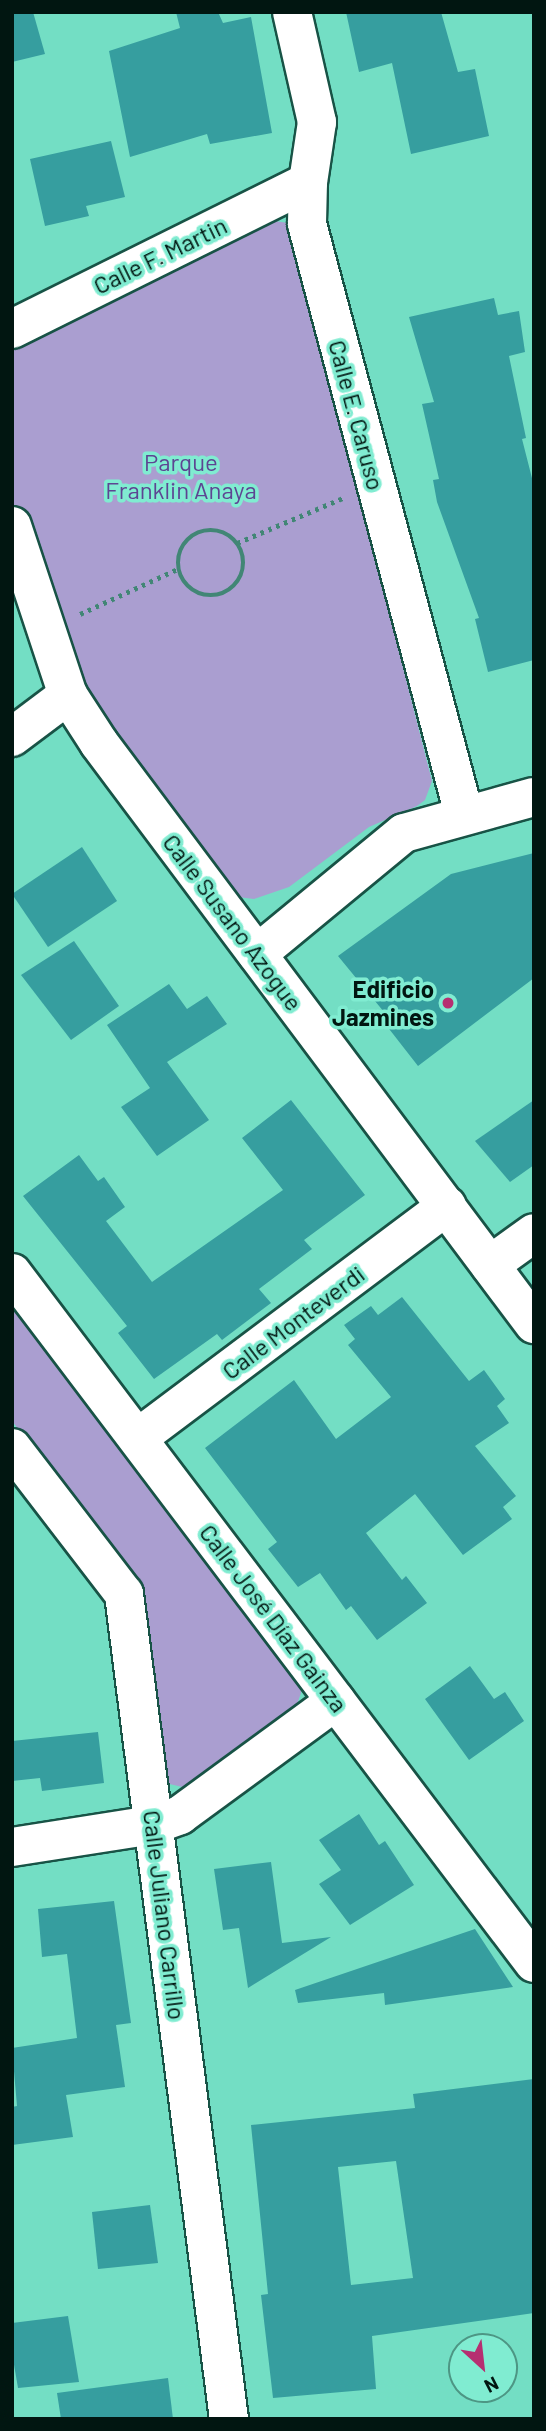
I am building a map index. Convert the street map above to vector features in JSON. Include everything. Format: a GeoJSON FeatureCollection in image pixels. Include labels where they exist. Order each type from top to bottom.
{"type":"FeatureCollection","features":[{"type":"Feature","properties":{"kind":"street","name":"Calle E. Caruso"},"geometry":{"type":"LineString","coordinates":[[292,12],[317,122],[308,181],[307,224],[464,814]]}},
{"type":"Feature","properties":{"kind":"street","name":"Calle F. Martin"},"geometry":{"type":"LineString","coordinates":[[12,329],[308,181]]}},
{"type":"Feature","properties":{"kind":"street","name":"Calle Susano Azogue"},"geometry":{"type":"LineString","coordinates":[[12,526],[68,695],[99,743],[534,1324]]}},
{"type":"Feature","properties":{"kind":"street"},"geometry":{"type":"LineString","coordinates":[[12,737],[68,695]]}},
{"type":"Feature","properties":{"kind":"street"},"geometry":{"type":"LineString","coordinates":[[257,954],[404,833],[464,814],[534,797]]}},
{"type":"Feature","properties":{"kind":"street","name":"Calle Monteverdi"},"geometry":{"type":"LineString","coordinates":[[139,1437],[447,1206]]}},
{"type":"Feature","properties":{"kind":"street"},"geometry":{"type":"LineString","coordinates":[[490,1265],[534,1233]]}},
{"type":"Feature","properties":{"kind":"street","name":"Calle José Díaz Gainza"},"geometry":{"type":"LineString","coordinates":[[12,1273],[139,1437],[534,1963]]}},
{"type":"Feature","properties":{"kind":"street","name":"Calle Juliano Carrillo"},"geometry":{"type":"LineString","coordinates":[[12,1448],[124,1594],[229,2419]]}},
{"type":"Feature","properties":{"kind":"street"},"geometry":{"type":"LineString","coordinates":[[12,1847],[153,1825],[180,1815],[336,1701]]}},
{"type":"Feature","properties":{"kind":"path"},"geometry":{"type":"LineString","coordinates":[[237,543],[376,486]]}},
{"type":"Feature","properties":{"kind":"path"},"geometry":{"type":"LineString","coordinates":[[219,531],[237,543],[243,552],[242,573],[229,590],[219,595],[198,593],[182,579],[178,569],[181,547],[197,532],[219,531]]}},
{"type":"Feature","properties":{"kind":"path"},"geometry":{"type":"LineString","coordinates":[[45,630],[178,569]]}},
{"type":"Feature","properties":{"kind":"green space","name":"Parque Franklin Anaya"},"geometry":{"type":"Polygon","coordinates":[[[268,220],[288,223],[294,242],[432,781],[425,800],[417,806],[369,827],[289,887],[254,899],[238,897],[229,889],[113,735],[63,651],[34,576],[12,498],[12,347],[268,220]]]}},
{"type":"Feature","properties":{"kind":"green space"},"geometry":{"type":"Polygon","coordinates":[[[12,1303],[300,1680],[301,1693],[296,1707],[187,1788],[165,1783],[136,1581],[12,1421],[12,1303]]]}},
{"type":"Feature","properties":{"kind":"building"},"geometry":{"type":"Polygon","coordinates":[[[12,12],[33,12],[45,54],[12,62],[12,12]]]}},
{"type":"Feature","properties":{"kind":"building"},"geometry":{"type":"Polygon","coordinates":[[[176,12],[218,12],[223,23],[251,17],[272,133],[210,144],[207,134],[130,157],[109,51],[180,28],[176,12]]]}},
{"type":"Feature","properties":{"kind":"building"},"geometry":{"type":"Polygon","coordinates":[[[346,12],[441,12],[458,72],[475,69],[489,136],[411,154],[392,63],[359,72],[346,12]]]}},
{"type":"Feature","properties":{"kind":"building"},"geometry":{"type":"Polygon","coordinates":[[[111,141],[125,197],[86,206],[89,216],[45,226],[30,159],[111,141]]]}},
{"type":"Feature","properties":{"kind":"building"},"geometry":{"type":"Polygon","coordinates":[[[494,298],[498,315],[519,311],[525,352],[509,356],[526,438],[522,439],[534,486],[534,660],[488,672],[475,619],[479,618],[437,502],[433,480],[439,479],[422,404],[434,402],[409,317],[494,298]]]}},
{"type":"Feature","properties":{"kind":"building"},"geometry":{"type":"Polygon","coordinates":[[[82,847],[117,901],[48,947],[12,894],[82,847]]]}},
{"type":"Feature","properties":{"kind":"building"},"geometry":{"type":"Polygon","coordinates":[[[534,853],[534,978],[418,1066],[379,1016],[384,1012],[338,956],[451,874],[534,853]]]}},
{"type":"Feature","properties":{"kind":"building"},"geometry":{"type":"Polygon","coordinates":[[[74,941],[119,1006],[71,1040],[21,975],[74,941]]]}},
{"type":"Feature","properties":{"kind":"building"},"geometry":{"type":"Polygon","coordinates":[[[169,984],[187,1009],[207,996],[227,1024],[167,1062],[209,1120],[157,1156],[121,1107],[150,1088],[107,1025],[169,984]]]}},
{"type":"Feature","properties":{"kind":"building"},"geometry":{"type":"Polygon","coordinates":[[[291,1100],[365,1195],[304,1240],[312,1249],[259,1289],[271,1303],[222,1340],[217,1334],[154,1379],[118,1333],[127,1326],[23,1196],[79,1155],[98,1181],[104,1177],[125,1207],[106,1221],[152,1282],[283,1190],[242,1138],[291,1100]]]}},
{"type":"Feature","properties":{"kind":"building"},"geometry":{"type":"Polygon","coordinates":[[[534,1100],[534,1165],[510,1182],[475,1141],[534,1100]]]}},
{"type":"Feature","properties":{"kind":"building"},"geometry":{"type":"Polygon","coordinates":[[[402,1297],[469,1381],[484,1370],[505,1399],[497,1406],[509,1423],[475,1446],[516,1496],[503,1507],[512,1519],[463,1555],[415,1494],[366,1533],[402,1580],[406,1576],[427,1603],[377,1640],[351,1606],[346,1610],[320,1573],[298,1587],[268,1549],[277,1542],[205,1448],[294,1380],[336,1439],[391,1397],[348,1345],[355,1339],[344,1325],[371,1306],[378,1315],[402,1297]]]}},
{"type":"Feature","properties":{"kind":"building"},"geometry":{"type":"Polygon","coordinates":[[[470,1666],[494,1699],[505,1692],[524,1721],[469,1760],[425,1699],[470,1666]]]}},
{"type":"Feature","properties":{"kind":"building"},"geometry":{"type":"Polygon","coordinates":[[[98,1732],[104,1783],[42,1791],[40,1778],[12,1781],[12,1741],[98,1732]]]}},
{"type":"Feature","properties":{"kind":"building"},"geometry":{"type":"Polygon","coordinates":[[[359,1814],[379,1845],[385,1841],[414,1885],[350,1925],[319,1884],[341,1870],[319,1840],[359,1814]]]}},
{"type":"Feature","properties":{"kind":"building"},"geometry":{"type":"Polygon","coordinates":[[[271,1862],[282,1943],[331,1937],[248,1988],[239,1928],[223,1930],[214,1869],[271,1862]]]}},
{"type":"Feature","properties":{"kind":"building"},"geometry":{"type":"Polygon","coordinates":[[[114,1901],[131,2023],[116,2025],[125,2087],[66,2095],[73,2137],[12,2145],[12,2107],[17,2106],[12,2048],[77,2038],[67,1954],[42,1957],[38,1909],[114,1901]]]}},
{"type":"Feature","properties":{"kind":"building"},"geometry":{"type":"Polygon","coordinates":[[[475,1929],[513,1987],[385,2005],[384,1993],[298,2003],[295,1990],[475,1929]]]}},
{"type":"Feature","properties":{"kind":"building"},"geometry":{"type":"Polygon","coordinates":[[[534,2079],[534,2313],[372,2336],[376,2389],[273,2398],[261,2295],[268,2294],[251,2125],[415,2108],[413,2094],[534,2079]],[[396,2161],[338,2167],[351,2285],[413,2278],[396,2161]]]}},
{"type":"Feature","properties":{"kind":"building"},"geometry":{"type":"Polygon","coordinates":[[[150,2205],[158,2263],[98,2269],[92,2212],[150,2205]]]}},
{"type":"Feature","properties":{"kind":"building"},"geometry":{"type":"Polygon","coordinates":[[[68,2316],[79,2382],[18,2388],[12,2353],[12,2323],[68,2316]]]}},
{"type":"Feature","properties":{"kind":"building"},"geometry":{"type":"Polygon","coordinates":[[[168,2378],[173,2419],[61,2419],[57,2393],[168,2378]]]}},
{"type":"Feature","properties":{"kind":"place","name":"Edificio Jazmines"},"geometry":{"type":"Point","coordinates":[448,1003]}}]}
